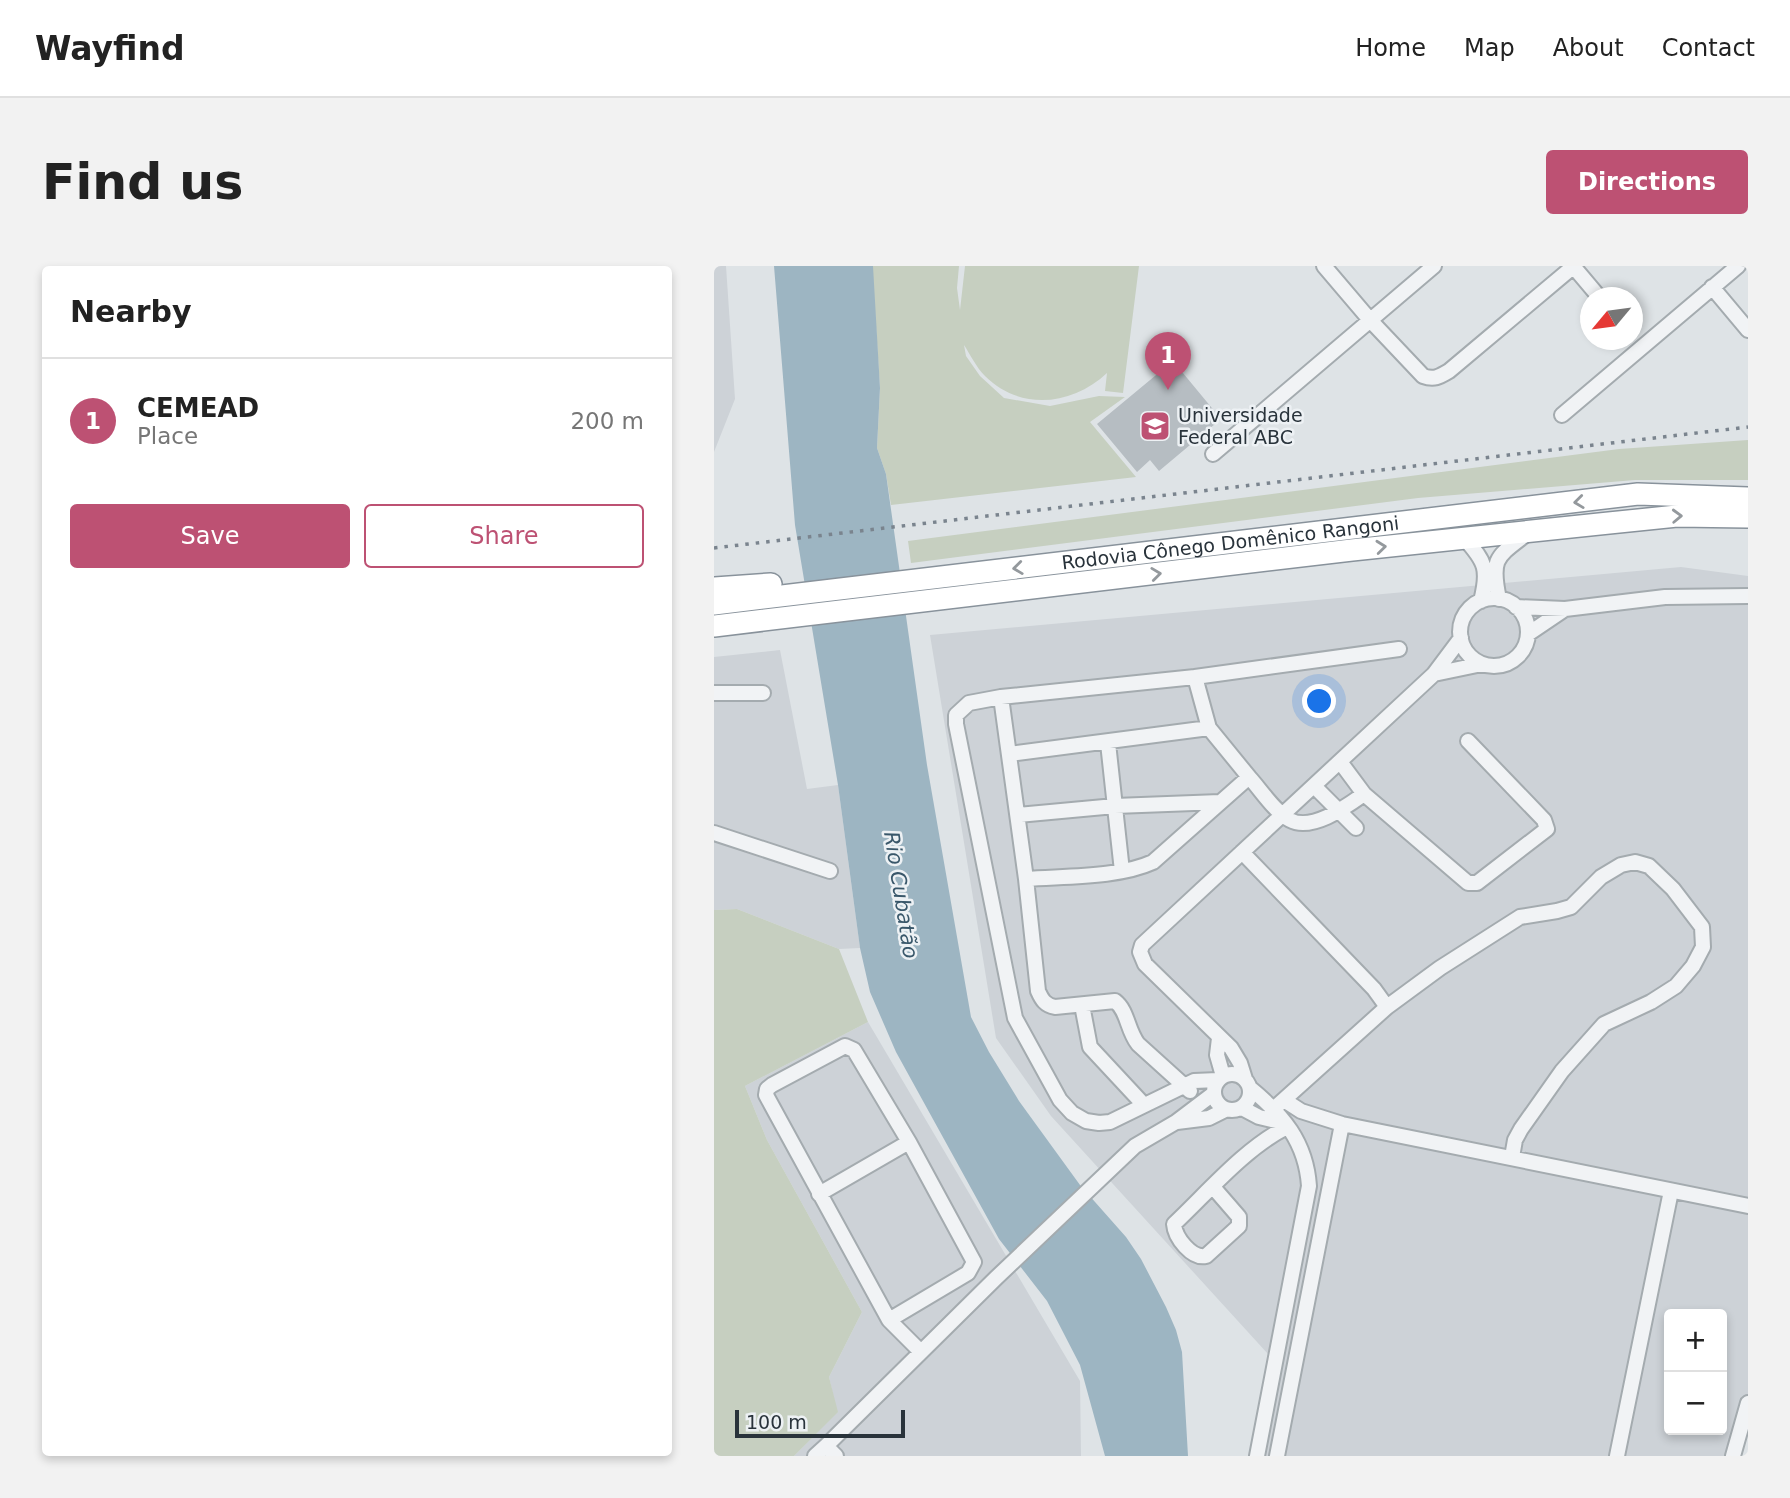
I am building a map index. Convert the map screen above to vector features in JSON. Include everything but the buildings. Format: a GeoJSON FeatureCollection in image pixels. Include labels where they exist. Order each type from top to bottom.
{"type":"FeatureCollection","features":[{"type":"Feature","properties":{"kind":"highway","name":"Rodovia Cônego Domênico Rangoni"},"geometry":{"type":"LineString","coordinates":[[714,604],[1637,494],[1748,498]]}},
{"type":"Feature","properties":{"kind":"highway","name":"Rodovia Cônego Domênico Rangoni"},"geometry":{"type":"LineString","coordinates":[[714,626],[1529,531],[1677,516],[1748,517]]}},
{"type":"Feature","properties":{"kind":"highway"},"geometry":{"type":"LineString","coordinates":[[714,588],[920,579]]}},
{"type":"Feature","properties":{"kind":"highway"},"geometry":{"type":"LineString","coordinates":[[714,638],[930,600]]}},
{"type":"Feature","properties":{"kind":"street"},"geometry":{"type":"LineString","coordinates":[[1324,266],[1423,376],[1431,379],[1439,377],[1573,266],[1591,287]]}},
{"type":"Feature","properties":{"kind":"street"},"geometry":{"type":"LineString","coordinates":[[1213,454],[1434,266]]}},
{"type":"Feature","properties":{"kind":"street"},"geometry":{"type":"LineString","coordinates":[[1643,347],[1738,266]]}},
{"type":"Feature","properties":{"kind":"street"},"geometry":{"type":"LineString","coordinates":[[1712,287],[1748,330]]}},
{"type":"Feature","properties":{"kind":"street"},"geometry":{"type":"LineString","coordinates":[[1562,415],[1639,350]]}},
{"type":"Feature","properties":{"kind":"street"},"geometry":{"type":"LineString","coordinates":[[1499,599],[1495,578],[1497,560],[1529,531]]}},
{"type":"Feature","properties":{"kind":"street"},"geometry":{"type":"LineString","coordinates":[[1464,538],[1483,561],[1486,571],[1481,601]]}},
{"type":"Feature","properties":{"kind":"street"},"geometry":{"type":"LineString","coordinates":[[1482,664],[1466,651],[1461,638],[1464,616],[1481,601],[1499,599],[1516,607],[1565,609],[1665,597],[1744,599]]}},
{"type":"Feature","properties":{"kind":"street"},"geometry":{"type":"LineString","coordinates":[[1434,674],[1482,664],[1498,666],[1513,661],[1523,649],[1528,634],[1525,619],[1516,607]]}},
{"type":"Feature","properties":{"kind":"street"},"geometry":{"type":"LineString","coordinates":[[1528,634],[1565,609]]}},
{"type":"Feature","properties":{"kind":"street"},"geometry":{"type":"LineString","coordinates":[[1219,1038],[1217,1104],[1231,1111],[1242,1108],[1249,1099],[1247,1083],[1235,1054],[1219,1038],[1144,964],[1140,951],[1143,945],[1434,674],[1461,638]]}},
{"type":"Feature","properties":{"kind":"street"},"geometry":{"type":"LineString","coordinates":[[1217,1085],[1185,1089],[1110,1122],[1086,1121],[1072,1113],[1060,1100],[1015,1018],[956,715],[969,703],[1001,697],[1195,677],[1399,649]]}},
{"type":"Feature","properties":{"kind":"street"},"geometry":{"type":"LineString","coordinates":[[1195,677],[1209,728],[1249,776],[1292,821],[1312,822],[1339,811],[1364,794]]}},
{"type":"Feature","properties":{"kind":"street"},"geometry":{"type":"LineString","coordinates":[[714,693],[763,692]]}},
{"type":"Feature","properties":{"kind":"street"},"geometry":{"type":"LineString","coordinates":[[1001,697],[1018,815],[1038,991],[1048,1005],[1115,1001],[1121,1005],[1131,1035],[1185,1089]]}},
{"type":"Feature","properties":{"kind":"street"},"geometry":{"type":"LineString","coordinates":[[1009,754],[1209,728]]}},
{"type":"Feature","properties":{"kind":"street"},"geometry":{"type":"LineString","coordinates":[[1340,763],[1364,794],[1468,883],[1477,883],[1547,829],[1544,820],[1468,741]]}},
{"type":"Feature","properties":{"kind":"street"},"geometry":{"type":"LineString","coordinates":[[1108,743],[1122,872]]}},
{"type":"Feature","properties":{"kind":"street"},"geometry":{"type":"LineString","coordinates":[[1026,879],[1122,872],[1153,862],[1249,776]]}},
{"type":"Feature","properties":{"kind":"street"},"geometry":{"type":"LineString","coordinates":[[1314,786],[1356,828]]}},
{"type":"Feature","properties":{"kind":"street"},"geometry":{"type":"LineString","coordinates":[[1018,815],[1115,806],[1220,802]]}},
{"type":"Feature","properties":{"kind":"street"},"geometry":{"type":"LineString","coordinates":[[714,834],[830,871]]}},
{"type":"Feature","properties":{"kind":"street"},"geometry":{"type":"LineString","coordinates":[[1242,852],[1374,989],[1387,1007]]}},
{"type":"Feature","properties":{"kind":"street"},"geometry":{"type":"LineString","coordinates":[[1280,1104],[1387,1007],[1440,968],[1520,917],[1570,906],[1601,877],[1621,865],[1635,862],[1649,866],[1673,890],[1702,927],[1703,947],[1693,966],[1676,986],[1651,1002],[1604,1024],[1562,1070],[1521,1129],[1515,1140],[1513,1157]]}},
{"type":"Feature","properties":{"kind":"street"},"geometry":{"type":"LineString","coordinates":[[1082,1005],[1090,1047],[1144,1105]]}},
{"type":"Feature","properties":{"kind":"street"},"geometry":{"type":"LineString","coordinates":[[889,1320],[968,1273],[974,1262],[909,1142],[850,1047],[838,1048],[772,1085],[767,1089],[767,1100],[889,1320],[921,1352]]}},
{"type":"Feature","properties":{"kind":"street"},"geometry":{"type":"LineString","coordinates":[[815,1456],[831,1451],[921,1352],[1135,1146],[1176,1122],[1230,1073],[1280,1104],[1342,1124],[1748,1206]]}},
{"type":"Feature","properties":{"kind":"street"},"geometry":{"type":"LineString","coordinates":[[1257,1456],[1309,1186],[1308,1165],[1286,1125],[1280,1104]]}},
{"type":"Feature","properties":{"kind":"street"},"geometry":{"type":"LineString","coordinates":[[1242,1108],[1259,1117],[1286,1125]]}},
{"type":"Feature","properties":{"kind":"street"},"geometry":{"type":"LineString","coordinates":[[1176,1122],[1209,1118],[1226,1110]]}},
{"type":"Feature","properties":{"kind":"street"},"geometry":{"type":"LineString","coordinates":[[1277,1456],[1342,1124]]}},
{"type":"Feature","properties":{"kind":"street"},"geometry":{"type":"LineString","coordinates":[[1213,1187],[1239,1217],[1240,1226],[1206,1256],[1196,1257],[1176,1235],[1174,1224],[1213,1187],[1257,1146],[1286,1125]]}},
{"type":"Feature","properties":{"kind":"street"},"geometry":{"type":"LineString","coordinates":[[819,1194],[909,1142]]}},
{"type":"Feature","properties":{"kind":"street"},"geometry":{"type":"LineString","coordinates":[[1617,1456],[1671,1191]]}},
{"type":"Feature","properties":{"kind":"street"},"geometry":{"type":"LineString","coordinates":[[1732,1456],[1748,1403]]}},
{"type":"Feature","properties":{"kind":"shaded area"},"geometry":{"type":"Polygon","coordinates":[[[714,266],[726,266],[735,399],[714,452],[714,266]]]}},
{"type":"Feature","properties":{"kind":"shaded area"},"geometry":{"type":"Polygon","coordinates":[[[1681,567],[1748,576],[1748,1432],[1741,1456],[1250,1456],[1268,1354],[1051,1116],[996,1038],[930,635],[1681,567]]]}},
{"type":"Feature","properties":{"kind":"shaded area"},"geometry":{"type":"Polygon","coordinates":[[[780,650],[807,789],[838,785],[860,948],[839,949],[737,909],[714,910],[714,657],[780,650]]]}},
{"type":"Feature","properties":{"kind":"shaded area"},"geometry":{"type":"Polygon","coordinates":[[[868,1022],[1080,1381],[1081,1456],[794,1456],[837,1412],[829,1377],[862,1312],[767,1140],[745,1086],[868,1022]]]}},
{"type":"Feature","properties":{"kind":"green space"},"geometry":{"type":"Polygon","coordinates":[[[872,266],[959,266],[957,288],[960,310],[965,266],[1139,266],[1123,393],[1105,391],[1107,373],[1093,384],[1062,398],[1030,399],[1014,395],[985,376],[964,345],[966,356],[980,376],[1004,398],[1050,406],[1099,396],[1125,397],[1090,422],[1136,477],[891,505],[886,474],[877,448],[880,388],[872,266]]]}},
{"type":"Feature","properties":{"kind":"green space"},"geometry":{"type":"Polygon","coordinates":[[[1748,440],[1748,480],[1635,480],[1418,498],[911,563],[908,541],[1619,449],[1748,440]]]}},
{"type":"Feature","properties":{"kind":"green space"},"geometry":{"type":"Polygon","coordinates":[[[737,909],[839,949],[868,1022],[745,1086],[767,1140],[862,1312],[829,1377],[838,1412],[794,1456],[714,1456],[714,910],[737,909]]]}},
{"type":"Feature","properties":{"kind":"water","name":"Rio Cubatão"},"geometry":{"type":"Polygon","coordinates":[[[774,266],[873,266],[880,388],[877,448],[886,474],[927,765],[971,1017],[1019,1101],[1080,1185],[1126,1237],[1141,1259],[1166,1307],[1182,1352],[1188,1456],[1105,1456],[1080,1365],[1047,1301],[999,1239],[896,1052],[870,992],[860,948],[838,785],[795,525],[774,266]]]}},
{"type":"Feature","properties":{"kind":"railway"},"geometry":{"type":"LineString","coordinates":[[714,548],[1748,427]]}},
{"type":"Feature","properties":{"kind":"place","name":"CEMEAD"},"geometry":{"type":"Point","coordinates":[1168,390]}},
{"type":"Feature","properties":{"kind":"place","name":"Universidade Federal ABC"},"geometry":{"type":"Point","coordinates":[1155,426]}}]}
